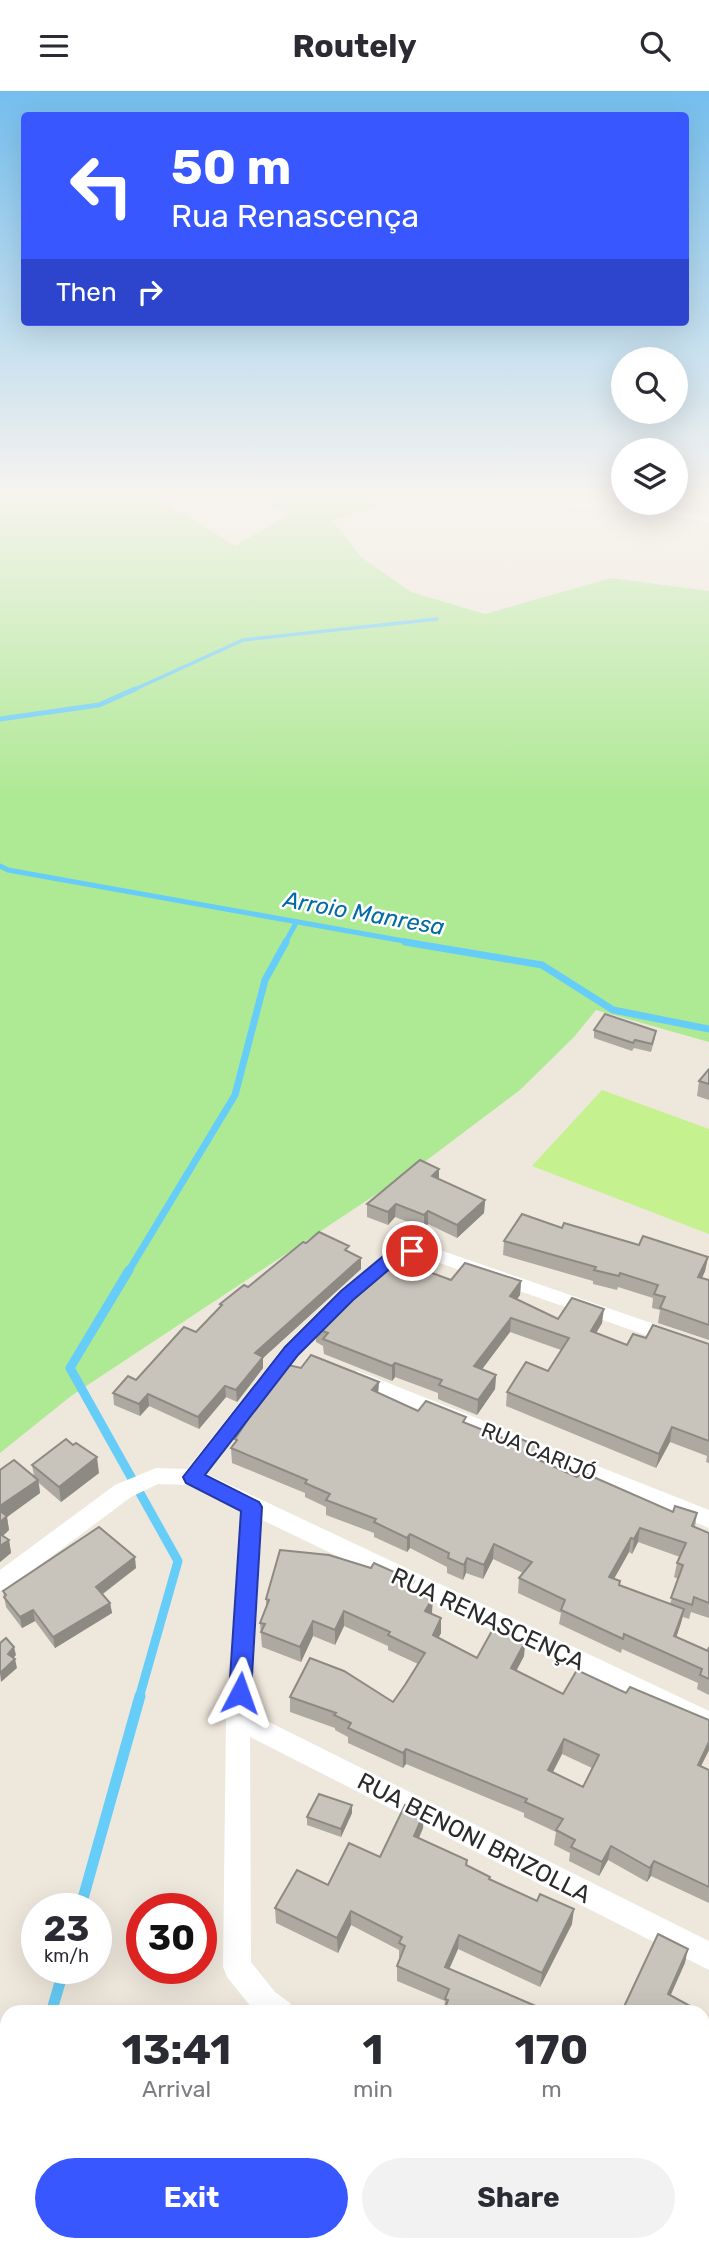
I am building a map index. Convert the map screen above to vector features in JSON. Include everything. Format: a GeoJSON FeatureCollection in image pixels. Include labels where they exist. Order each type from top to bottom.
{"type":"FeatureCollection","features":[{"type":"Feature","properties":{"kind":"street"},"geometry":{"type":"LineString","coordinates":[[0,1581],[123,1491],[156,1476],[193,1477],[292,1351],[347,1296],[393,1257],[412,1251],[430,1253],[709,1350]]}},
{"type":"Feature","properties":{"kind":"street"},"geometry":{"type":"LineString","coordinates":[[292,1351],[317,1361]]}},
{"type":"Feature","properties":{"kind":"street","name":"RUA CARIJÓ"},"geometry":{"type":"LineString","coordinates":[[342,1371],[709,1519]]}},
{"type":"Feature","properties":{"kind":"street","name":"RUA RENASCENÇA"},"geometry":{"type":"LineString","coordinates":[[193,1477],[709,1723]]}},
{"type":"Feature","properties":{"kind":"street"},"geometry":{"type":"LineString","coordinates":[[252,1507],[238,1719],[237,1967],[269,2005]]}},
{"type":"Feature","properties":{"kind":"street","name":"RUA BENONI BRIZOLLA"},"geometry":{"type":"LineString","coordinates":[[238,1719],[709,1956]]}},
{"type":"Feature","properties":{"kind":"green space"},"geometry":{"type":"Polygon","coordinates":[[[0,596],[424,596],[485,614],[549,596],[709,596],[709,1042],[596,1010],[574,1037],[520,1090],[419,1166],[71,1396],[0,1453],[0,596]]]}},
{"type":"Feature","properties":{"kind":"green space"},"geometry":{"type":"Polygon","coordinates":[[[602,1090],[709,1129],[709,1234],[532,1166],[602,1090]]]}},
{"type":"Feature","properties":{"kind":"building"},"geometry":{"type":"Polygon","coordinates":[[[605,1014],[656,1031],[652,1044],[635,1040],[633,1043],[594,1030],[605,1014]]]}},
{"type":"Feature","properties":{"kind":"building"},"geometry":{"type":"Polygon","coordinates":[[[709,1069],[709,1084],[699,1081],[709,1069]]]}},
{"type":"Feature","properties":{"kind":"building"},"geometry":{"type":"Polygon","coordinates":[[[420,1160],[439,1169],[432,1176],[485,1200],[457,1225],[428,1211],[424,1215],[396,1204],[388,1212],[367,1204],[420,1160]]]}},
{"type":"Feature","properties":{"kind":"building"},"geometry":{"type":"Polygon","coordinates":[[[522,1214],[562,1228],[564,1223],[639,1245],[643,1236],[708,1257],[698,1277],[709,1280],[709,1325],[660,1308],[665,1297],[654,1294],[658,1285],[620,1273],[619,1276],[594,1270],[596,1267],[504,1241],[522,1214]]]}},
{"type":"Feature","properties":{"kind":"building"},"geometry":{"type":"Polygon","coordinates":[[[319,1232],[349,1246],[345,1250],[361,1258],[255,1353],[263,1357],[236,1390],[225,1386],[198,1417],[148,1394],[139,1404],[113,1393],[128,1376],[136,1380],[184,1327],[196,1332],[222,1305],[220,1304],[244,1285],[248,1287],[319,1232]]]}},
{"type":"Feature","properties":{"kind":"building"},"geometry":{"type":"Polygon","coordinates":[[[465,1263],[521,1281],[510,1296],[558,1319],[572,1298],[604,1309],[591,1331],[627,1345],[633,1334],[646,1338],[653,1325],[709,1344],[709,1441],[672,1427],[659,1454],[507,1392],[526,1362],[548,1371],[569,1338],[511,1318],[474,1366],[496,1375],[478,1400],[439,1385],[442,1380],[395,1363],[392,1366],[323,1339],[328,1333],[315,1328],[382,1266],[396,1274],[408,1264],[451,1280],[465,1263]]]}},
{"type":"Feature","properties":{"kind":"building"},"geometry":{"type":"Polygon","coordinates":[[[311,1355],[379,1382],[372,1390],[418,1411],[426,1401],[466,1417],[463,1422],[518,1444],[521,1439],[539,1447],[532,1457],[577,1477],[582,1472],[673,1512],[675,1506],[697,1513],[692,1526],[709,1533],[709,1603],[694,1597],[692,1605],[671,1598],[683,1565],[677,1563],[686,1543],[640,1528],[634,1539],[631,1538],[609,1577],[620,1581],[619,1585],[684,1609],[674,1636],[708,1651],[709,1647],[709,1679],[700,1675],[702,1669],[624,1634],[623,1639],[561,1610],[565,1600],[519,1578],[532,1562],[494,1544],[484,1565],[467,1558],[464,1565],[448,1558],[449,1553],[410,1534],[407,1538],[374,1522],[376,1519],[326,1500],[330,1494],[305,1483],[307,1480],[231,1448],[262,1398],[258,1397],[284,1364],[301,1368],[311,1355]]]}},
{"type":"Feature","properties":{"kind":"building"},"geometry":{"type":"Polygon","coordinates":[[[66,1439],[97,1457],[59,1487],[32,1465],[66,1439]]]}},
{"type":"Feature","properties":{"kind":"building"},"geometry":{"type":"Polygon","coordinates":[[[14,1460],[38,1480],[0,1506],[0,1470],[14,1460]]]}},
{"type":"Feature","properties":{"kind":"building"},"geometry":{"type":"Polygon","coordinates":[[[0,1511],[7,1516],[0,1522],[0,1511]]]}},
{"type":"Feature","properties":{"kind":"building"},"geometry":{"type":"Polygon","coordinates":[[[99,1527],[135,1557],[96,1587],[110,1603],[53,1637],[33,1610],[20,1617],[4,1597],[6,1595],[3,1591],[99,1527]]]}},
{"type":"Feature","properties":{"kind":"building"},"geometry":{"type":"Polygon","coordinates":[[[0,1534],[9,1540],[0,1546],[0,1534]]]}},
{"type":"Feature","properties":{"kind":"building"},"geometry":{"type":"Polygon","coordinates":[[[280,1550],[329,1555],[371,1568],[374,1563],[414,1581],[409,1588],[433,1598],[425,1611],[441,1618],[433,1635],[477,1658],[494,1627],[525,1642],[511,1668],[563,1694],[577,1670],[626,1693],[630,1687],[709,1720],[709,1742],[698,1765],[709,1770],[709,1887],[654,1861],[650,1868],[611,1846],[602,1862],[571,1847],[575,1840],[556,1830],[563,1819],[525,1802],[527,1799],[406,1749],[403,1753],[348,1728],[351,1723],[334,1715],[336,1713],[290,1697],[310,1658],[344,1671],[393,1702],[425,1653],[388,1635],[390,1632],[344,1611],[335,1630],[313,1621],[300,1647],[261,1632],[265,1624],[260,1623],[269,1600],[266,1599],[280,1550]],[[564,1739],[548,1770],[583,1787],[599,1755],[564,1739]]]}},
{"type":"Feature","properties":{"kind":"building"},"geometry":{"type":"Polygon","coordinates":[[[6,1638],[14,1647],[8,1654],[15,1659],[0,1673],[0,1643],[6,1638]]]}},
{"type":"Feature","properties":{"kind":"building"},"geometry":{"type":"Polygon","coordinates":[[[319,1794],[352,1805],[341,1829],[307,1817],[319,1794]]]}},
{"type":"Feature","properties":{"kind":"building"},"geometry":{"type":"Polygon","coordinates":[[[405,1805],[424,1813],[414,1836],[467,1860],[466,1865],[490,1877],[489,1879],[537,1901],[540,1894],[574,1909],[542,1973],[459,1935],[445,1967],[533,2005],[446,2005],[448,2000],[445,1999],[449,1989],[397,1966],[405,1946],[399,1943],[402,1937],[351,1911],[337,1938],[275,1908],[297,1870],[328,1885],[349,1843],[380,1857],[405,1805]]]}},
{"type":"Feature","properties":{"kind":"building"},"geometry":{"type":"Polygon","coordinates":[[[658,1934],[688,1949],[668,1994],[688,2005],[625,2005],[658,1934]]]}},
{"type":"Feature","properties":{"kind":"waterway"},"geometry":{"type":"LineString","coordinates":[[131,691],[243,640],[437,619]]}},
{"type":"Feature","properties":{"kind":"waterway"},"geometry":{"type":"LineString","coordinates":[[0,719],[99,705],[135,689]]}},
{"type":"Feature","properties":{"kind":"waterway","name":"Arroio Manresa"},"geometry":{"type":"LineString","coordinates":[[0,866],[8,870],[415,943]]}},
{"type":"Feature","properties":{"kind":"waterway"},"geometry":{"type":"LineString","coordinates":[[285,943],[296,923]]}},
{"type":"Feature","properties":{"kind":"waterway"},"geometry":{"type":"LineString","coordinates":[[128,1272],[235,1095],[265,980],[286,942]]}},
{"type":"Feature","properties":{"kind":"waterway","name":"Arroio Manresa"},"geometry":{"type":"LineString","coordinates":[[405,942],[542,965],[613,1010],[709,1029]]}},
{"type":"Feature","properties":{"kind":"waterway"},"geometry":{"type":"LineString","coordinates":[[129,1270],[70,1368],[178,1561],[139,1698]]}},
{"type":"Feature","properties":{"kind":"waterway"},"geometry":{"type":"LineString","coordinates":[[85,1893],[140,1696]]}},
{"type":"Feature","properties":{"kind":"waterway"},"geometry":{"type":"LineString","coordinates":[[53,2005],[60,1984]]}},
{"type":"Feature","properties":{"kind":"route"},"geometry":{"type":"LineString","coordinates":[[240,1693],[252,1507],[193,1477],[292,1351],[347,1296],[393,1257],[412,1251]]}}]}
